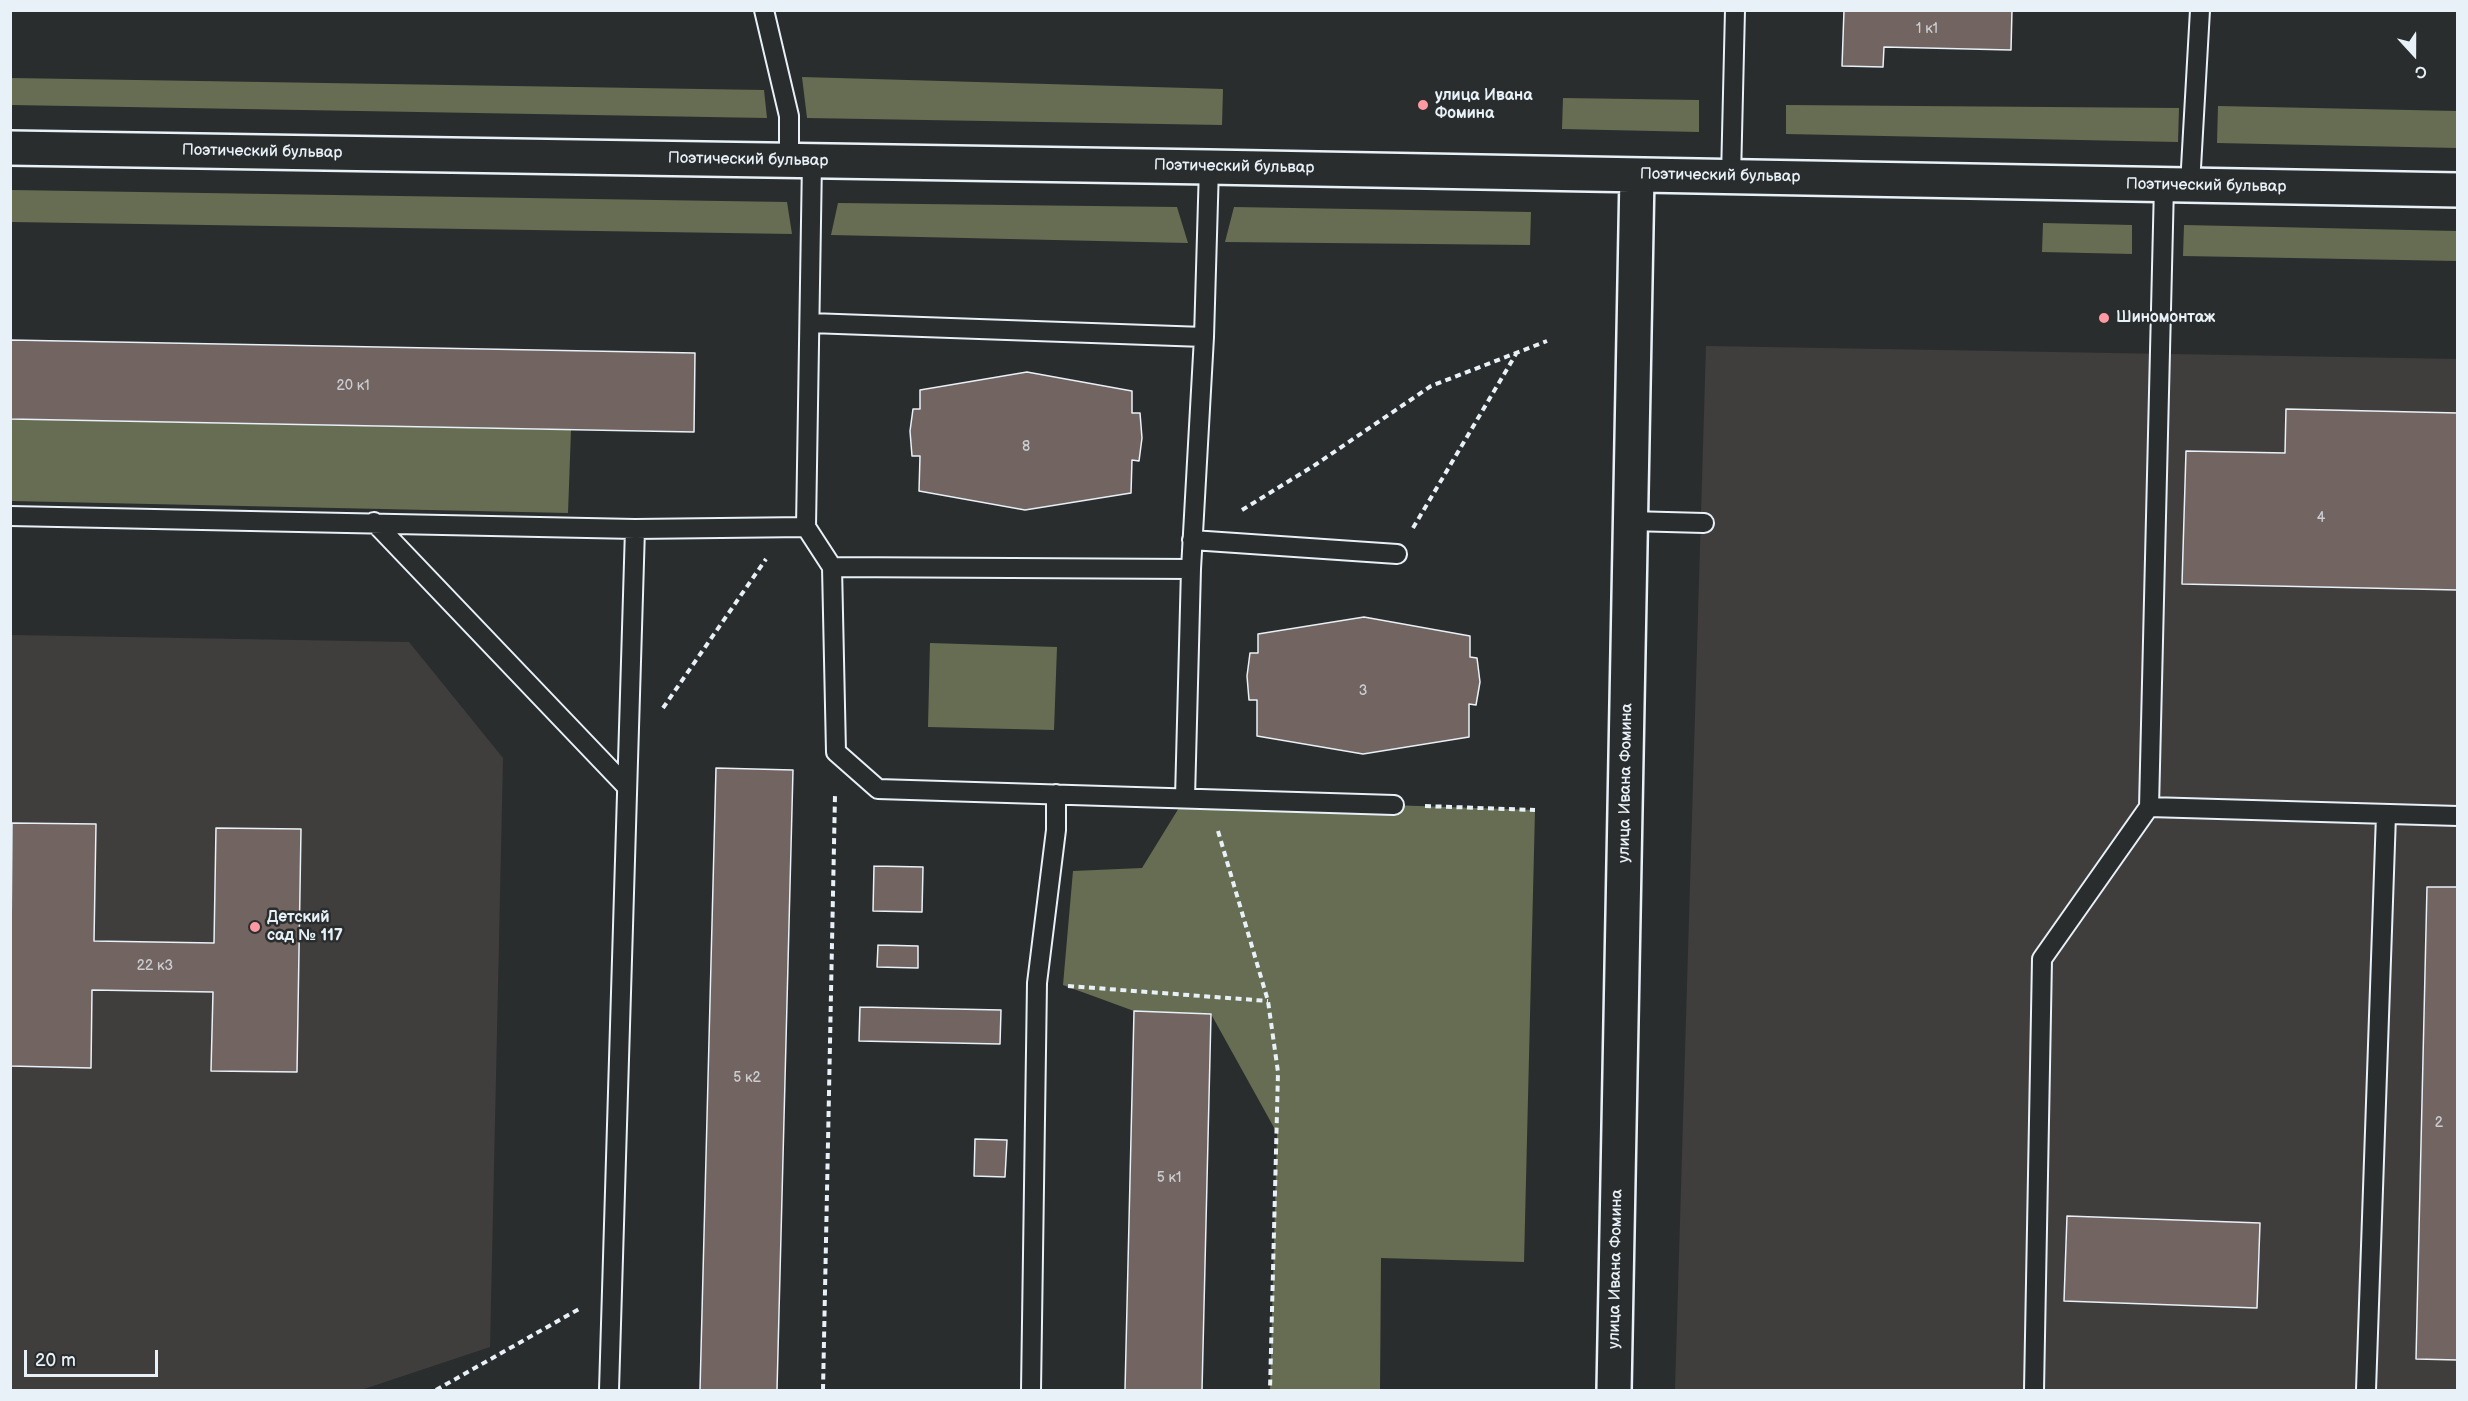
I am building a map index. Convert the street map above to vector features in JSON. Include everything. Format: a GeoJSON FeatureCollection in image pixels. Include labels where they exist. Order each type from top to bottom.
{"type":"FeatureCollection","features":[{"type":"Feature","properties":{"kind":"street","name":"Поэтический бульвар"},"geometry":{"type":"LineString","coordinates":[[10,148],[1209,166],[2457,190]]}},
{"type":"Feature","properties":{"kind":"street","name":"улица Ивана Фомина"},"geometry":{"type":"LineString","coordinates":[[1614,1390],[1637,175]]}},
{"type":"Feature","properties":{"kind":"lane"},"geometry":{"type":"LineString","coordinates":[[764,10],[800,161],[810,323],[797,527],[832,567],[836,752],[878,789],[1394,805]]}},
{"type":"Feature","properties":{"kind":"lane"},"geometry":{"type":"LineString","coordinates":[[1731,177],[1735,10]]}},
{"type":"Feature","properties":{"kind":"lane"},"geometry":{"type":"LineString","coordinates":[[2034,1390],[2042,959],[2150,807],[2177,185],[2200,10]]}},
{"type":"Feature","properties":{"kind":"lane"},"geometry":{"type":"LineString","coordinates":[[1185,798],[1192,540],[1204,338],[1209,166]]}},
{"type":"Feature","properties":{"kind":"lane"},"geometry":{"type":"LineString","coordinates":[[810,323],[1204,338]]}},
{"type":"Feature","properties":{"kind":"lane"},"geometry":{"type":"LineString","coordinates":[[10,516],[635,529],[797,527]]}},
{"type":"Feature","properties":{"kind":"lane"},"geometry":{"type":"LineString","coordinates":[[1630,521],[1704,523]]}},
{"type":"Feature","properties":{"kind":"lane"},"geometry":{"type":"LineString","coordinates":[[374,522],[627,787]]}},
{"type":"Feature","properties":{"kind":"lane"},"geometry":{"type":"LineString","coordinates":[[609,1390],[635,529]]}},
{"type":"Feature","properties":{"kind":"lane"},"geometry":{"type":"LineString","coordinates":[[1192,540],[1397,554]]}},
{"type":"Feature","properties":{"kind":"lane"},"geometry":{"type":"LineString","coordinates":[[832,567],[1191,569]]}},
{"type":"Feature","properties":{"kind":"lane"},"geometry":{"type":"LineString","coordinates":[[1031,1390],[1037,983],[1056,830],[1056,794]]}},
{"type":"Feature","properties":{"kind":"lane"},"geometry":{"type":"LineString","coordinates":[[2150,807],[2457,816]]}},
{"type":"Feature","properties":{"kind":"lane"},"geometry":{"type":"LineString","coordinates":[[2366,1390],[2386,814]]}},
{"type":"Feature","properties":{"kind":"path"},"geometry":{"type":"LineString","coordinates":[[1192,540],[1315,465],[1431,386],[1547,341]]}},
{"type":"Feature","properties":{"kind":"path"},"geometry":{"type":"LineString","coordinates":[[1397,554],[1516,353]]}},
{"type":"Feature","properties":{"kind":"path"},"geometry":{"type":"LineString","coordinates":[[628,758],[797,527]]}},
{"type":"Feature","properties":{"kind":"path"},"geometry":{"type":"LineString","coordinates":[[823,1390],[836,752]]}},
{"type":"Feature","properties":{"kind":"path"},"geometry":{"type":"LineString","coordinates":[[1208,799],[1268,1001],[1278,1072],[1270,1390]]}},
{"type":"Feature","properties":{"kind":"path"},"geometry":{"type":"LineString","coordinates":[[1394,805],[1535,810]]}},
{"type":"Feature","properties":{"kind":"path"},"geometry":{"type":"LineString","coordinates":[[1037,983],[1268,1001]]}},
{"type":"Feature","properties":{"kind":"path"},"geometry":{"type":"LineString","coordinates":[[436,1390],[612,1290]]}},
{"type":"Feature","properties":{"kind":"shaded area"},"geometry":{"type":"Polygon","coordinates":[[[1706,346],[2457,359],[2457,1390],[1675,1390],[1706,346]]]}},
{"type":"Feature","properties":{"kind":"shaded area","name":"Детский сад № 117"},"geometry":{"type":"Polygon","coordinates":[[[11,635],[409,642],[503,758],[490,1347],[361,1390],[11,1390],[11,635]]]}},
{"type":"Feature","properties":{"kind":"green space"},"geometry":{"type":"Polygon","coordinates":[[[802,77],[1223,89],[1222,125],[807,118],[802,77]]]}},
{"type":"Feature","properties":{"kind":"green space"},"geometry":{"type":"Polygon","coordinates":[[[11,78],[764,90],[767,118],[11,105],[11,78]]]}},
{"type":"Feature","properties":{"kind":"green space"},"geometry":{"type":"Polygon","coordinates":[[[1563,98],[1699,100],[1699,132],[1562,129],[1563,98]]]}},
{"type":"Feature","properties":{"kind":"green space"},"geometry":{"type":"Polygon","coordinates":[[[1786,105],[2179,108],[2178,142],[1786,134],[1786,105]]]}},
{"type":"Feature","properties":{"kind":"green space"},"geometry":{"type":"Polygon","coordinates":[[[2218,106],[2457,111],[2457,148],[2217,143],[2218,106]]]}},
{"type":"Feature","properties":{"kind":"green space"},"geometry":{"type":"Polygon","coordinates":[[[11,190],[787,202],[792,234],[11,222],[11,190]]]}},
{"type":"Feature","properties":{"kind":"green space"},"geometry":{"type":"Polygon","coordinates":[[[838,203],[1177,207],[1188,243],[831,235],[838,203]]]}},
{"type":"Feature","properties":{"kind":"green space"},"geometry":{"type":"Polygon","coordinates":[[[1234,207],[1531,212],[1530,245],[1225,242],[1234,207]]]}},
{"type":"Feature","properties":{"kind":"green space"},"geometry":{"type":"Polygon","coordinates":[[[2043,223],[2132,225],[2132,254],[2042,252],[2043,223]]]}},
{"type":"Feature","properties":{"kind":"green space"},"geometry":{"type":"Polygon","coordinates":[[[2184,225],[2457,231],[2457,261],[2183,256],[2184,225]]]}},
{"type":"Feature","properties":{"kind":"green space"},"geometry":{"type":"Polygon","coordinates":[[[11,419],[571,430],[568,513],[11,501],[11,419]]]}},
{"type":"Feature","properties":{"kind":"green space"},"geometry":{"type":"Polygon","coordinates":[[[930,643],[1057,647],[1054,730],[928,727],[930,643]]]}},
{"type":"Feature","properties":{"kind":"green space"},"geometry":{"type":"Polygon","coordinates":[[[1185,798],[1535,810],[1524,1262],[1381,1258],[1380,1390],[1270,1390],[1277,1133],[1211,1014],[1134,1011],[1063,985],[1073,871],[1142,868],[1185,798]]]}},
{"type":"Feature","properties":{"kind":"building"},"geometry":{"type":"Polygon","coordinates":[[[1844,10],[2012,10],[2011,50],[1884,47],[1883,67],[1842,66],[1844,10]]]}},
{"type":"Feature","properties":{"kind":"building"},"geometry":{"type":"Polygon","coordinates":[[[10,340],[695,353],[694,432],[10,419],[10,340]]]}},
{"type":"Feature","properties":{"kind":"building"},"geometry":{"type":"Polygon","coordinates":[[[1027,372],[1132,391],[1132,413],[1140,413],[1142,438],[1139,461],[1132,460],[1131,493],[1025,510],[919,491],[920,456],[912,456],[910,431],[913,409],[920,409],[920,390],[1027,372]]]}},
{"type":"Feature","properties":{"kind":"building"},"geometry":{"type":"Polygon","coordinates":[[[2286,409],[2458,413],[2458,590],[2182,584],[2186,451],[2285,453],[2286,409]]]}},
{"type":"Feature","properties":{"kind":"building"},"geometry":{"type":"Polygon","coordinates":[[[1364,617],[1470,636],[1470,657],[1477,658],[1480,682],[1476,705],[1469,704],[1469,737],[1363,754],[1257,736],[1257,700],[1249,700],[1247,676],[1250,653],[1258,653],[1258,634],[1364,617]]]}},
{"type":"Feature","properties":{"kind":"building"},"geometry":{"type":"Polygon","coordinates":[[[716,768],[793,770],[777,1390],[700,1390],[716,768]]]}},
{"type":"Feature","properties":{"kind":"building"},"geometry":{"type":"Polygon","coordinates":[[[12,823],[96,824],[94,941],[214,943],[216,828],[301,829],[297,1072],[211,1071],[213,992],[92,990],[91,1068],[10,1066],[12,823]]]}},
{"type":"Feature","properties":{"kind":"building"},"geometry":{"type":"Polygon","coordinates":[[[874,866],[923,867],[922,912],[873,911],[874,866]]]}},
{"type":"Feature","properties":{"kind":"building"},"geometry":{"type":"Polygon","coordinates":[[[2427,887],[2458,887],[2458,1360],[2416,1359],[2427,887]]]}},
{"type":"Feature","properties":{"kind":"building"},"geometry":{"type":"Polygon","coordinates":[[[878,945],[918,946],[918,968],[877,967],[878,945]]]}},
{"type":"Feature","properties":{"kind":"building"},"geometry":{"type":"Polygon","coordinates":[[[860,1007],[1001,1010],[1000,1044],[859,1041],[860,1007]]]}},
{"type":"Feature","properties":{"kind":"building"},"geometry":{"type":"Polygon","coordinates":[[[1134,1011],[1211,1014],[1202,1390],[1125,1390],[1134,1011]]]}},
{"type":"Feature","properties":{"kind":"building"},"geometry":{"type":"Polygon","coordinates":[[[975,1139],[1007,1140],[1005,1177],[974,1176],[975,1139]]]}},
{"type":"Feature","properties":{"kind":"building"},"geometry":{"type":"Polygon","coordinates":[[[2067,1216],[2260,1223],[2257,1308],[2064,1301],[2067,1216]]]}},
{"type":"Feature","properties":{"kind":"place","name":"улица Ивана Фомина"},"geometry":{"type":"Point","coordinates":[1423,105]}},
{"type":"Feature","properties":{"kind":"place","name":"Шиномонтаж"},"geometry":{"type":"Point","coordinates":[2104,318]}},
{"type":"Feature","properties":{"kind":"place","name":"Детский сад № 117"},"geometry":{"type":"Point","coordinates":[255,927]}}]}
